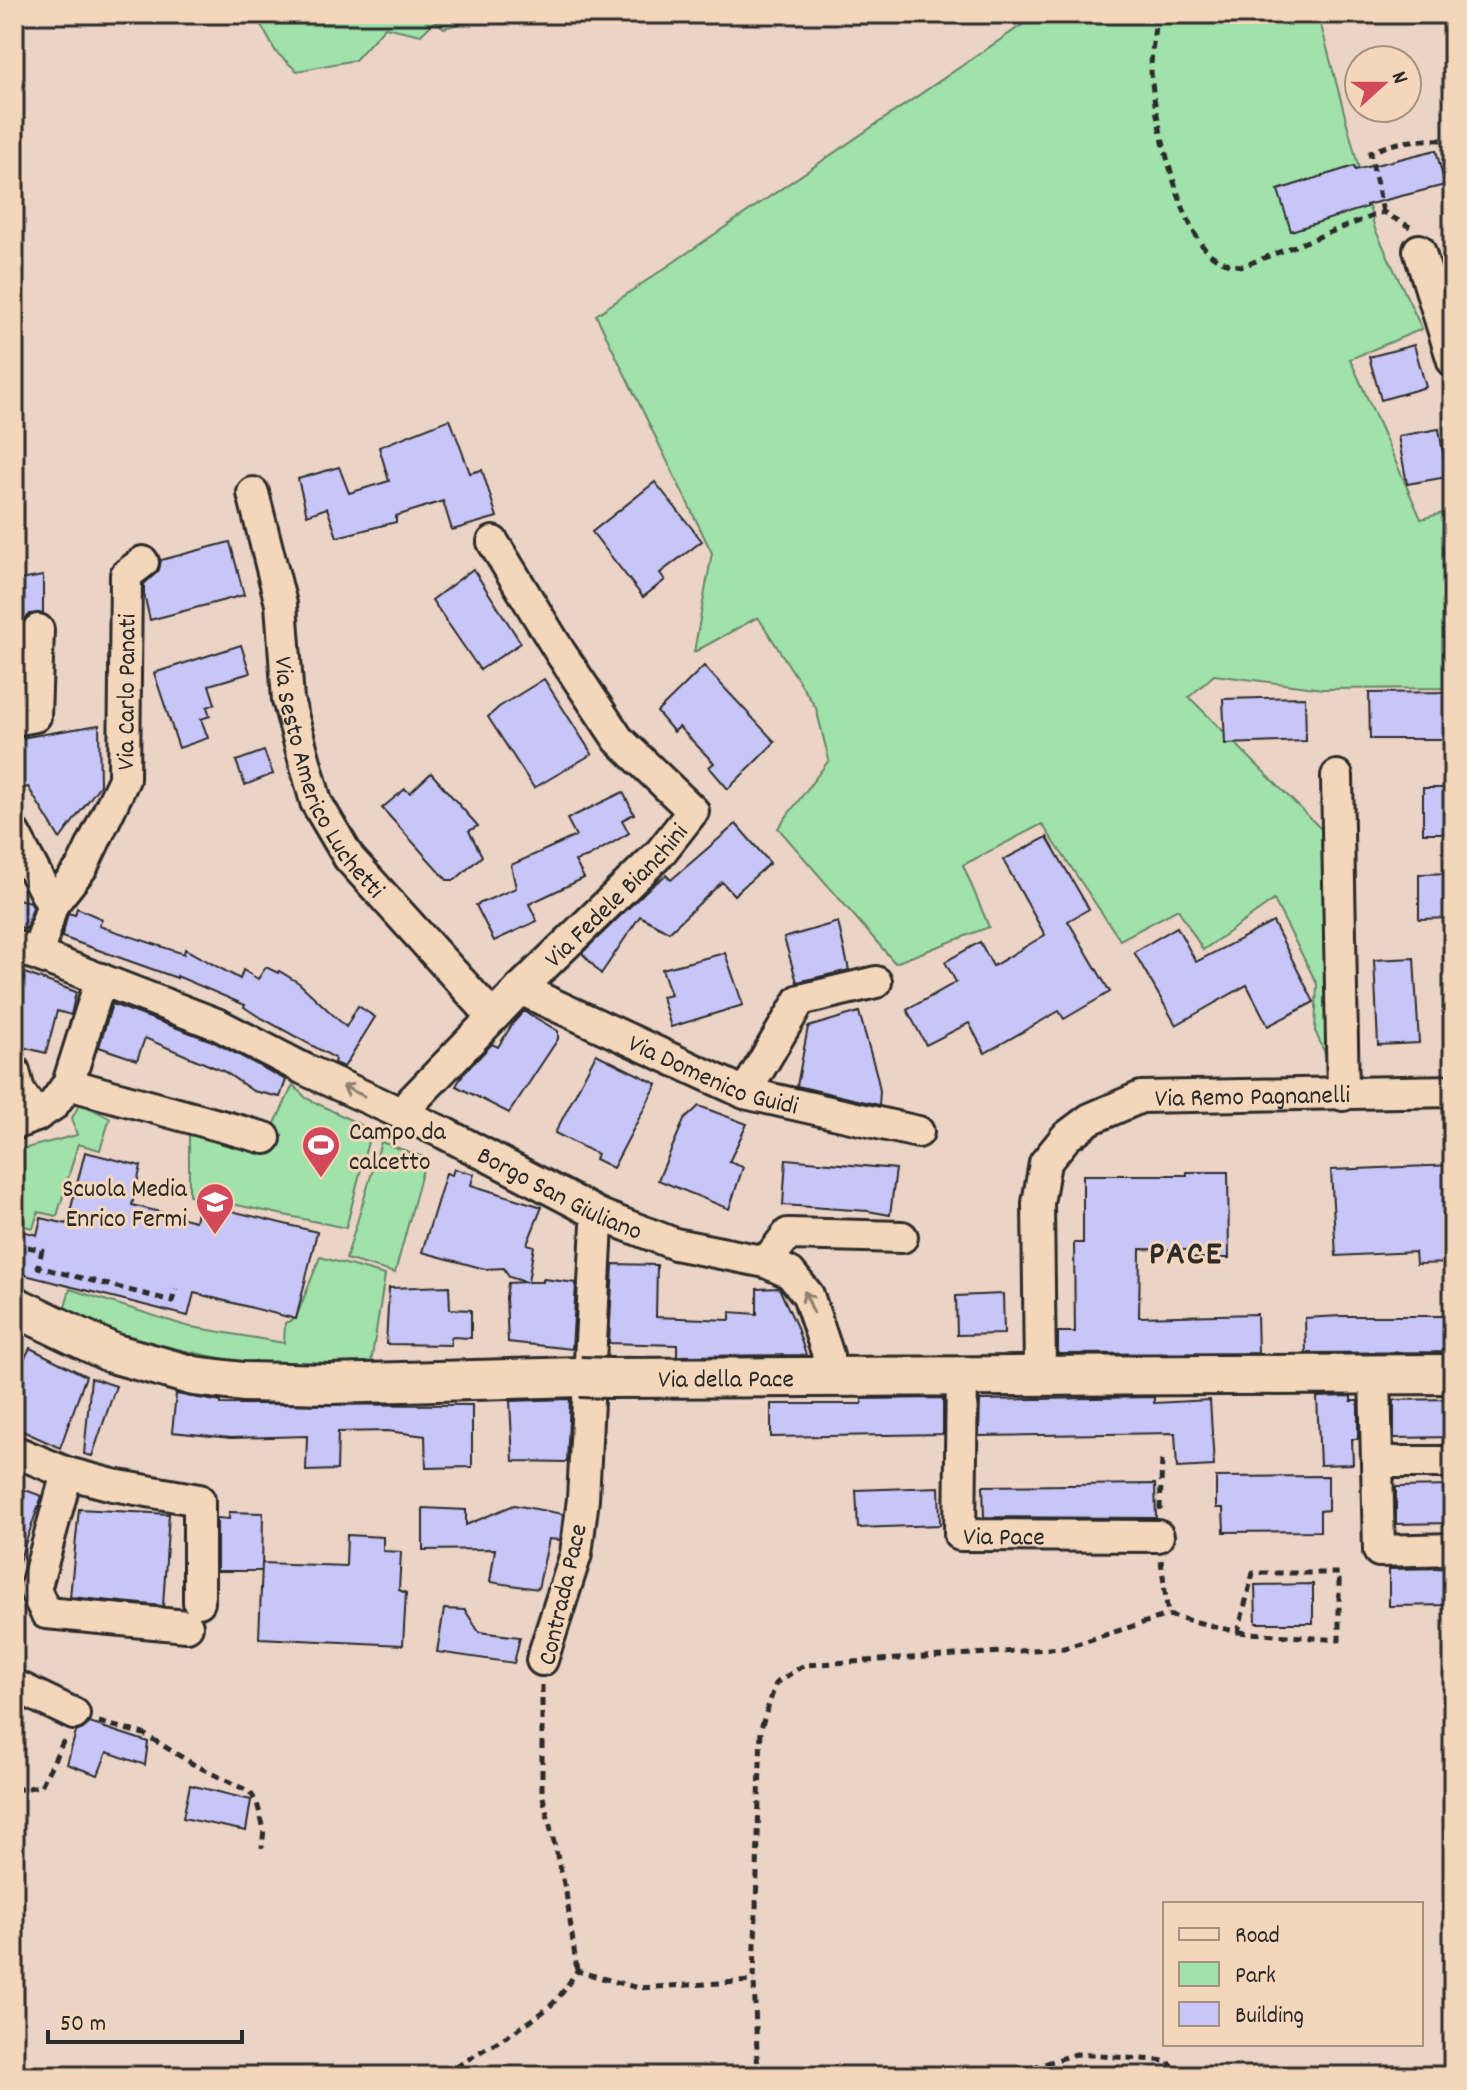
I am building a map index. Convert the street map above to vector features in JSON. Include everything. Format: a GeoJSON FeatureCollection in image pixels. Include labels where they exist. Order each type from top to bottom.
{"type":"FeatureCollection","features":[{"type":"Feature","properties":{"kind":"main road","name":"Via della Pace"},"geometry":{"type":"LineString","coordinates":[[14,1306],[112,1353],[151,1365],[243,1382],[346,1384],[595,1378],[1040,1374],[1453,1374]]}},
{"type":"Feature","properties":{"kind":"street"},"geometry":{"type":"LineString","coordinates":[[1419,250],[1453,361]]}},
{"type":"Feature","properties":{"kind":"street","name":"Via Sesto Americo Luchetti"},"geometry":{"type":"LineString","coordinates":[[253,493],[281,604],[288,700],[316,802],[349,858],[493,1017]]}},
{"type":"Feature","properties":{"kind":"street","name":"Via Fedele Bianchini"},"geometry":{"type":"LineString","coordinates":[[404,1115],[411,1102],[520,989],[660,853],[693,811],[618,739],[493,542]]}},
{"type":"Feature","properties":{"kind":"street","name":"Via Carlo Panati"},"geometry":{"type":"LineString","coordinates":[[26,950],[52,905],[82,867],[124,779],[126,575],[143,562]]}},
{"type":"Feature","properties":{"kind":"street"},"geometry":{"type":"LineString","coordinates":[[14,720],[35,716],[38,630]]}},
{"type":"Feature","properties":{"kind":"street"},"geometry":{"type":"LineString","coordinates":[[1337,776],[1343,1095]]}},
{"type":"Feature","properties":{"kind":"street"},"geometry":{"type":"LineString","coordinates":[[14,833],[52,905]]}},
{"type":"Feature","properties":{"kind":"street","name":"Borgo San Giuliano"},"geometry":{"type":"LineString","coordinates":[[26,950],[219,1025],[444,1133],[600,1215],[675,1244],[766,1262],[790,1273],[808,1295],[828,1355],[829,1377]]}},
{"type":"Feature","properties":{"kind":"street"},"geometry":{"type":"LineString","coordinates":[[14,1071],[25,1120],[53,1105],[68,1084],[101,979]]}},
{"type":"Feature","properties":{"kind":"street"},"geometry":{"type":"LineString","coordinates":[[745,1093],[800,1000],[876,982]]}},
{"type":"Feature","properties":{"kind":"street","name":"Via Domenico Guidi"},"geometry":{"type":"LineString","coordinates":[[520,989],[745,1093],[918,1132]]}},
{"type":"Feature","properties":{"kind":"street"},"geometry":{"type":"LineString","coordinates":[[68,1084],[265,1138]]}},
{"type":"Feature","properties":{"kind":"street","name":"Via Remo Pagnanelli"},"geometry":{"type":"LineString","coordinates":[[1040,1374],[1038,1203],[1045,1163],[1066,1137],[1090,1119],[1141,1097],[1453,1091]]}},
{"type":"Feature","properties":{"kind":"street","name":"Contrada Pace"},"geometry":{"type":"LineString","coordinates":[[542,1660],[576,1554],[583,1499],[588,1363],[600,1215]]}},
{"type":"Feature","properties":{"kind":"street"},"geometry":{"type":"LineString","coordinates":[[766,1262],[788,1234],[902,1237]]}},
{"type":"Feature","properties":{"kind":"street"},"geometry":{"type":"LineString","coordinates":[[1375,1374],[1379,1551],[1453,1549]]}},
{"type":"Feature","properties":{"kind":"street","name":"Via Pace"},"geometry":{"type":"LineString","coordinates":[[962,1375],[960,1535],[1158,1536]]}},
{"type":"Feature","properties":{"kind":"street"},"geometry":{"type":"LineString","coordinates":[[14,1451],[67,1473],[113,1485],[199,1500],[193,1614],[46,1613],[35,1590],[67,1473]]}},
{"type":"Feature","properties":{"kind":"street"},"geometry":{"type":"LineString","coordinates":[[1378,1462],[1453,1462]]}},
{"type":"Feature","properties":{"kind":"street"},"geometry":{"type":"LineString","coordinates":[[14,1685],[64,1722]]}},
{"type":"Feature","properties":{"kind":"path"},"geometry":{"type":"LineString","coordinates":[[1156,14],[1151,72],[1162,135],[1173,179],[1196,237],[1208,253],[1228,265],[1243,266],[1383,212],[1411,227],[1419,250]]}},
{"type":"Feature","properties":{"kind":"path"},"geometry":{"type":"LineString","coordinates":[[1383,212],[1370,153],[1384,146],[1408,141],[1453,141]]}},
{"type":"Feature","properties":{"kind":"path"},"geometry":{"type":"LineString","coordinates":[[14,1244],[42,1250],[38,1267],[172,1301],[176,1289]]}},
{"type":"Feature","properties":{"kind":"path"},"geometry":{"type":"LineString","coordinates":[[1162,1459],[1158,1536],[1168,1615]]}},
{"type":"Feature","properties":{"kind":"path"},"geometry":{"type":"LineString","coordinates":[[758,2076],[754,1981],[761,1728],[776,1683],[804,1665],[1064,1648],[1168,1615],[1238,1632],[1339,1640],[1339,1573],[1253,1573],[1238,1632]]}},
{"type":"Feature","properties":{"kind":"path","name":"Contrada Pace"},"geometry":{"type":"LineString","coordinates":[[542,1660],[542,1793],[566,1892],[577,1971]]}},
{"type":"Feature","properties":{"kind":"path"},"geometry":{"type":"LineString","coordinates":[[14,1722],[64,1722],[144,1734],[193,1764],[250,1792],[257,1803],[264,1829],[262,1848]]}},
{"type":"Feature","properties":{"kind":"path"},"geometry":{"type":"LineString","coordinates":[[14,1790],[41,1786],[67,1738],[64,1722]]}},
{"type":"Feature","properties":{"kind":"path"},"geometry":{"type":"LineString","coordinates":[[445,2076],[469,2056],[552,2005],[577,1971],[638,1988],[754,1981]]}},
{"type":"Feature","properties":{"kind":"path"},"geometry":{"type":"LineString","coordinates":[[1005,2076],[1076,2054],[1168,2061],[1179,2076]]}},
{"type":"Feature","properties":{"kind":"green space"},"geometry":{"type":"Polygon","coordinates":[[[255,14],[470,14],[468,22],[444,28],[435,21],[421,35],[385,27],[355,60],[297,71],[276,52],[255,14]]]}},
{"type":"Feature","properties":{"kind":"green space"},"geometry":{"type":"Polygon","coordinates":[[[1038,14],[1318,14],[1343,108],[1343,124],[1347,124],[1375,229],[1422,329],[1350,359],[1421,519],[1453,510],[1453,688],[1323,689],[1214,675],[1189,697],[1322,830],[1329,1062],[1315,1031],[1317,984],[1274,900],[1203,950],[1178,909],[1120,940],[1042,824],[963,865],[989,927],[895,963],[778,828],[829,760],[816,708],[758,617],[694,652],[712,553],[596,315],[1038,14]]]}},
{"type":"Feature","properties":{"kind":"green space"},"geometry":{"type":"Polygon","coordinates":[[[293,1085],[306,1098],[371,1130],[346,1228],[189,1195],[189,1130],[264,1147],[293,1085]]]}},
{"type":"Feature","properties":{"kind":"green space"},"geometry":{"type":"Polygon","coordinates":[[[80,1103],[110,1118],[100,1150],[78,1144],[57,1216],[38,1212],[33,1228],[14,1224],[14,1151],[77,1135],[72,1118],[80,1103]]]}},
{"type":"Feature","properties":{"kind":"green space"},"geometry":{"type":"Polygon","coordinates":[[[381,1142],[426,1158],[395,1273],[346,1259],[381,1142]]]}},
{"type":"Feature","properties":{"kind":"green space"},"geometry":{"type":"Polygon","coordinates":[[[320,1257],[385,1275],[370,1369],[280,1371],[60,1324],[70,1289],[186,1326],[284,1343],[285,1323],[296,1318],[320,1257]]]}},
{"type":"Feature","properties":{"kind":"building"},"geometry":{"type":"Polygon","coordinates":[[[1436,150],[1445,185],[1366,205],[1291,231],[1278,190],[1354,166],[1355,170],[1436,150]]]}},
{"type":"Feature","properties":{"kind":"building"},"geometry":{"type":"Polygon","coordinates":[[[1414,345],[1426,387],[1381,400],[1369,357],[1414,345]]]}},
{"type":"Feature","properties":{"kind":"building"},"geometry":{"type":"Polygon","coordinates":[[[450,419],[470,473],[482,470],[497,517],[452,530],[443,501],[396,516],[396,522],[337,537],[327,508],[307,515],[298,479],[339,467],[349,493],[389,481],[379,447],[450,419]]]}},
{"type":"Feature","properties":{"kind":"building"},"geometry":{"type":"Polygon","coordinates":[[[1439,429],[1447,477],[1407,484],[1398,436],[1439,429]]]}},
{"type":"Feature","properties":{"kind":"building"},"geometry":{"type":"Polygon","coordinates":[[[655,482],[702,541],[660,573],[665,580],[643,597],[592,532],[655,482]]]}},
{"type":"Feature","properties":{"kind":"building"},"geometry":{"type":"Polygon","coordinates":[[[230,542],[244,595],[150,620],[144,584],[159,570],[161,560],[230,542]]]}},
{"type":"Feature","properties":{"kind":"building"},"geometry":{"type":"Polygon","coordinates":[[[473,569],[521,643],[480,670],[432,600],[473,569]]]}},
{"type":"Feature","properties":{"kind":"building"},"geometry":{"type":"Polygon","coordinates":[[[43,576],[43,613],[30,614],[21,625],[14,626],[14,581],[43,576]]]}},
{"type":"Feature","properties":{"kind":"building"},"geometry":{"type":"Polygon","coordinates":[[[241,645],[250,673],[209,685],[215,704],[207,707],[210,716],[201,719],[208,738],[179,748],[154,673],[241,645]]]}},
{"type":"Feature","properties":{"kind":"building"},"geometry":{"type":"Polygon","coordinates":[[[704,666],[775,742],[728,789],[709,767],[714,763],[679,727],[674,732],[657,712],[704,666]]]}},
{"type":"Feature","properties":{"kind":"building"},"geometry":{"type":"Polygon","coordinates":[[[544,679],[592,754],[534,788],[488,717],[544,679]]]}},
{"type":"Feature","properties":{"kind":"building"},"geometry":{"type":"Polygon","coordinates":[[[1453,692],[1453,739],[1370,739],[1369,693],[1453,692]]]}},
{"type":"Feature","properties":{"kind":"building"},"geometry":{"type":"Polygon","coordinates":[[[1305,697],[1306,741],[1225,744],[1223,699],[1305,697]]]}},
{"type":"Feature","properties":{"kind":"building"},"geometry":{"type":"Polygon","coordinates":[[[99,725],[100,785],[60,839],[28,787],[24,788],[14,774],[14,739],[99,725]]]}},
{"type":"Feature","properties":{"kind":"building"},"geometry":{"type":"Polygon","coordinates":[[[264,751],[273,774],[245,785],[236,761],[264,751]]]}},
{"type":"Feature","properties":{"kind":"building"},"geometry":{"type":"Polygon","coordinates":[[[431,773],[478,826],[469,831],[482,856],[455,880],[447,880],[382,808],[405,789],[410,793],[431,773]]]}},
{"type":"Feature","properties":{"kind":"building"},"geometry":{"type":"Polygon","coordinates":[[[1423,788],[1453,788],[1453,833],[1423,833],[1423,788]]]}},
{"type":"Feature","properties":{"kind":"building"},"geometry":{"type":"Polygon","coordinates":[[[623,792],[634,814],[622,820],[629,833],[588,857],[575,861],[584,878],[529,904],[537,921],[494,941],[476,905],[516,888],[511,865],[576,836],[567,819],[623,792]]]}},
{"type":"Feature","properties":{"kind":"building"},"geometry":{"type":"Polygon","coordinates":[[[736,824],[770,863],[734,895],[722,882],[669,932],[640,916],[601,974],[582,953],[647,890],[666,875],[671,880],[736,824]]]}},
{"type":"Feature","properties":{"kind":"building"},"geometry":{"type":"Polygon","coordinates":[[[1047,837],[1089,909],[1068,921],[1110,992],[1064,1019],[1059,1011],[985,1053],[969,1023],[926,1045],[907,1010],[956,982],[945,962],[980,942],[993,966],[1045,935],[1003,860],[1047,837]]]}},
{"type":"Feature","properties":{"kind":"building"},"geometry":{"type":"Polygon","coordinates":[[[1453,873],[1453,918],[1419,919],[1419,874],[1453,873]]]}},
{"type":"Feature","properties":{"kind":"building"},"geometry":{"type":"Polygon","coordinates":[[[14,898],[30,902],[33,907],[26,929],[14,925],[14,898]]]}},
{"type":"Feature","properties":{"kind":"building"},"geometry":{"type":"Polygon","coordinates":[[[77,908],[102,919],[99,926],[184,954],[185,949],[240,979],[243,970],[258,979],[266,967],[279,971],[299,983],[346,1027],[358,1006],[375,1017],[344,1067],[334,1063],[335,1058],[256,1015],[245,1005],[177,976],[62,937],[68,913],[75,915],[77,908]]]}},
{"type":"Feature","properties":{"kind":"building"},"geometry":{"type":"Polygon","coordinates":[[[838,922],[849,970],[797,982],[784,938],[838,922]]]}},
{"type":"Feature","properties":{"kind":"building"},"geometry":{"type":"Polygon","coordinates":[[[1273,922],[1314,1002],[1268,1026],[1247,985],[1176,1025],[1134,952],[1177,927],[1196,962],[1273,922]]]}},
{"type":"Feature","properties":{"kind":"building"},"geometry":{"type":"Polygon","coordinates":[[[725,953],[743,1005],[671,1027],[662,997],[671,995],[662,969],[725,953]]]}},
{"type":"Feature","properties":{"kind":"building"},"geometry":{"type":"Polygon","coordinates":[[[1414,958],[1419,1043],[1378,1045],[1374,960],[1414,958]]]}},
{"type":"Feature","properties":{"kind":"building"},"geometry":{"type":"Polygon","coordinates":[[[14,969],[76,992],[71,1015],[57,1011],[46,1053],[14,1045],[14,969]]]}},
{"type":"Feature","properties":{"kind":"building"},"geometry":{"type":"Polygon","coordinates":[[[112,1004],[212,1041],[286,1080],[280,1097],[253,1091],[225,1072],[145,1038],[137,1060],[99,1047],[112,1004]]]}},
{"type":"Feature","properties":{"kind":"building"},"geometry":{"type":"Polygon","coordinates":[[[524,1011],[558,1031],[558,1039],[509,1113],[456,1086],[463,1074],[492,1044],[498,1047],[524,1011]]]}},
{"type":"Feature","properties":{"kind":"building"},"geometry":{"type":"Polygon","coordinates":[[[859,1012],[877,1076],[879,1105],[797,1086],[808,1027],[859,1012]]]}},
{"type":"Feature","properties":{"kind":"building"},"geometry":{"type":"Polygon","coordinates":[[[596,1054],[657,1084],[613,1168],[595,1159],[597,1154],[555,1133],[596,1054]]]}},
{"type":"Feature","properties":{"kind":"building"},"geometry":{"type":"Polygon","coordinates":[[[699,1106],[747,1124],[729,1162],[743,1167],[729,1209],[658,1180],[684,1120],[699,1106]]]}},
{"type":"Feature","properties":{"kind":"building"},"geometry":{"type":"Polygon","coordinates":[[[85,1152],[141,1166],[132,1205],[195,1221],[199,1203],[317,1232],[296,1319],[194,1293],[188,1316],[17,1273],[20,1261],[14,1260],[14,1229],[37,1235],[41,1218],[67,1224],[85,1152]]]}},
{"type":"Feature","properties":{"kind":"building"},"geometry":{"type":"Polygon","coordinates":[[[786,1159],[896,1169],[890,1215],[783,1205],[786,1159]]]}},
{"type":"Feature","properties":{"kind":"building"},"geometry":{"type":"Polygon","coordinates":[[[1453,1165],[1453,1263],[1416,1264],[1415,1252],[1336,1256],[1331,1170],[1453,1165]]]}},
{"type":"Feature","properties":{"kind":"building"},"geometry":{"type":"Polygon","coordinates":[[[454,1169],[474,1174],[471,1185],[542,1207],[527,1244],[534,1246],[528,1282],[543,1282],[543,1279],[576,1283],[572,1349],[508,1342],[508,1283],[526,1282],[509,1277],[504,1268],[485,1269],[422,1252],[446,1173],[452,1175],[454,1169]]]}},
{"type":"Feature","properties":{"kind":"building"},"geometry":{"type":"Polygon","coordinates":[[[1187,1172],[1228,1172],[1229,1258],[1188,1258],[1188,1250],[1140,1249],[1139,1317],[1257,1314],[1258,1353],[1058,1354],[1058,1332],[1075,1332],[1074,1243],[1083,1243],[1083,1175],[1187,1175],[1187,1172]]]}},
{"type":"Feature","properties":{"kind":"building"},"geometry":{"type":"Polygon","coordinates":[[[613,1264],[657,1265],[656,1317],[730,1320],[730,1312],[757,1314],[757,1289],[779,1288],[806,1355],[677,1356],[677,1345],[609,1343],[613,1264]]]}},
{"type":"Feature","properties":{"kind":"building"},"geometry":{"type":"Polygon","coordinates":[[[449,1286],[450,1309],[471,1310],[471,1338],[451,1337],[451,1345],[386,1344],[389,1288],[449,1286]]]}},
{"type":"Feature","properties":{"kind":"building"},"geometry":{"type":"Polygon","coordinates":[[[1003,1294],[1004,1334],[957,1335],[956,1296],[1003,1294]]]}},
{"type":"Feature","properties":{"kind":"building"},"geometry":{"type":"Polygon","coordinates":[[[1453,1316],[1453,1352],[1306,1353],[1305,1318],[1453,1316]]]}},
{"type":"Feature","properties":{"kind":"building"},"geometry":{"type":"Polygon","coordinates":[[[30,1348],[86,1376],[60,1448],[14,1427],[14,1379],[30,1348]]]}},
{"type":"Feature","properties":{"kind":"building"},"geometry":{"type":"Polygon","coordinates":[[[91,1378],[116,1386],[92,1456],[84,1454],[91,1378]]]}},
{"type":"Feature","properties":{"kind":"building"},"geometry":{"type":"Polygon","coordinates":[[[176,1394],[221,1404],[472,1405],[472,1467],[426,1468],[425,1436],[388,1431],[338,1432],[337,1470],[306,1471],[307,1436],[231,1438],[172,1432],[176,1394]]]}},
{"type":"Feature","properties":{"kind":"building"},"geometry":{"type":"Polygon","coordinates":[[[1351,1396],[1351,1401],[1358,1401],[1358,1439],[1352,1439],[1353,1464],[1320,1465],[1317,1397],[1351,1396]]]}},
{"type":"Feature","properties":{"kind":"building"},"geometry":{"type":"Polygon","coordinates":[[[1154,1397],[1154,1403],[1210,1400],[1214,1466],[1177,1468],[1175,1433],[979,1436],[980,1400],[1154,1397]]]}},
{"type":"Feature","properties":{"kind":"building"},"geometry":{"type":"Polygon","coordinates":[[[943,1398],[943,1434],[771,1437],[771,1404],[862,1404],[862,1399],[943,1398]]]}},
{"type":"Feature","properties":{"kind":"building"},"geometry":{"type":"Polygon","coordinates":[[[570,1399],[567,1462],[513,1461],[510,1401],[570,1399]]]}},
{"type":"Feature","properties":{"kind":"building"},"geometry":{"type":"Polygon","coordinates":[[[1453,1399],[1453,1437],[1394,1438],[1394,1400],[1453,1399]]]}},
{"type":"Feature","properties":{"kind":"building"},"geometry":{"type":"Polygon","coordinates":[[[1328,1476],[1328,1510],[1320,1511],[1320,1531],[1224,1532],[1223,1508],[1216,1508],[1216,1477],[1328,1476]]]}},
{"type":"Feature","properties":{"kind":"building"},"geometry":{"type":"Polygon","coordinates":[[[1155,1484],[1156,1518],[984,1517],[983,1486],[1155,1484]]]}},
{"type":"Feature","properties":{"kind":"building"},"geometry":{"type":"Polygon","coordinates":[[[14,1486],[42,1496],[17,1567],[14,1567],[14,1486]]]}},
{"type":"Feature","properties":{"kind":"building"},"geometry":{"type":"Polygon","coordinates":[[[1453,1486],[1453,1523],[1396,1524],[1396,1487],[1453,1486]]]}},
{"type":"Feature","properties":{"kind":"building"},"geometry":{"type":"Polygon","coordinates":[[[939,1487],[940,1525],[858,1528],[856,1490],[939,1487]]]}},
{"type":"Feature","properties":{"kind":"building"},"geometry":{"type":"Polygon","coordinates":[[[514,1505],[563,1514],[560,1540],[549,1539],[538,1589],[490,1582],[495,1549],[423,1550],[423,1508],[466,1510],[466,1525],[514,1505]]]}},
{"type":"Feature","properties":{"kind":"building"},"geometry":{"type":"Polygon","coordinates":[[[79,1509],[169,1514],[163,1606],[70,1597],[79,1509]]]}},
{"type":"Feature","properties":{"kind":"building"},"geometry":{"type":"Polygon","coordinates":[[[229,1512],[263,1513],[262,1571],[217,1571],[217,1518],[229,1519],[229,1512]]]}},
{"type":"Feature","properties":{"kind":"building"},"geometry":{"type":"Polygon","coordinates":[[[347,1535],[383,1537],[383,1551],[401,1552],[399,1590],[406,1593],[403,1645],[259,1638],[262,1563],[346,1566],[347,1535]]]}},
{"type":"Feature","properties":{"kind":"building"},"geometry":{"type":"Polygon","coordinates":[[[1453,1568],[1453,1605],[1389,1606],[1389,1569],[1453,1568]]]}},
{"type":"Feature","properties":{"kind":"building"},"geometry":{"type":"Polygon","coordinates":[[[1313,1584],[1313,1623],[1256,1623],[1255,1585],[1313,1584]]]}},
{"type":"Feature","properties":{"kind":"building"},"geometry":{"type":"Polygon","coordinates":[[[444,1609],[465,1610],[479,1632],[520,1637],[514,1663],[437,1652],[444,1609]]]}},
{"type":"Feature","properties":{"kind":"building"},"geometry":{"type":"Polygon","coordinates":[[[90,1723],[148,1742],[145,1765],[107,1752],[98,1775],[67,1764],[76,1732],[90,1723]]]}},
{"type":"Feature","properties":{"kind":"building"},"geometry":{"type":"Polygon","coordinates":[[[190,1785],[251,1800],[246,1831],[183,1818],[190,1785]]]}},
{"type":"Feature","properties":{"kind":"place","name":"Campo da calcetto"},"geometry":{"type":"Point","coordinates":[321,1179]}},
{"type":"Feature","properties":{"kind":"place","name":"Scuola Media Enrico Fermi"},"geometry":{"type":"Point","coordinates":[215,1236]}},
{"type":"Feature","properties":{"kind":"district","name":"PACE"},"geometry":{"type":"Point","coordinates":[1186,1251]}}]}
